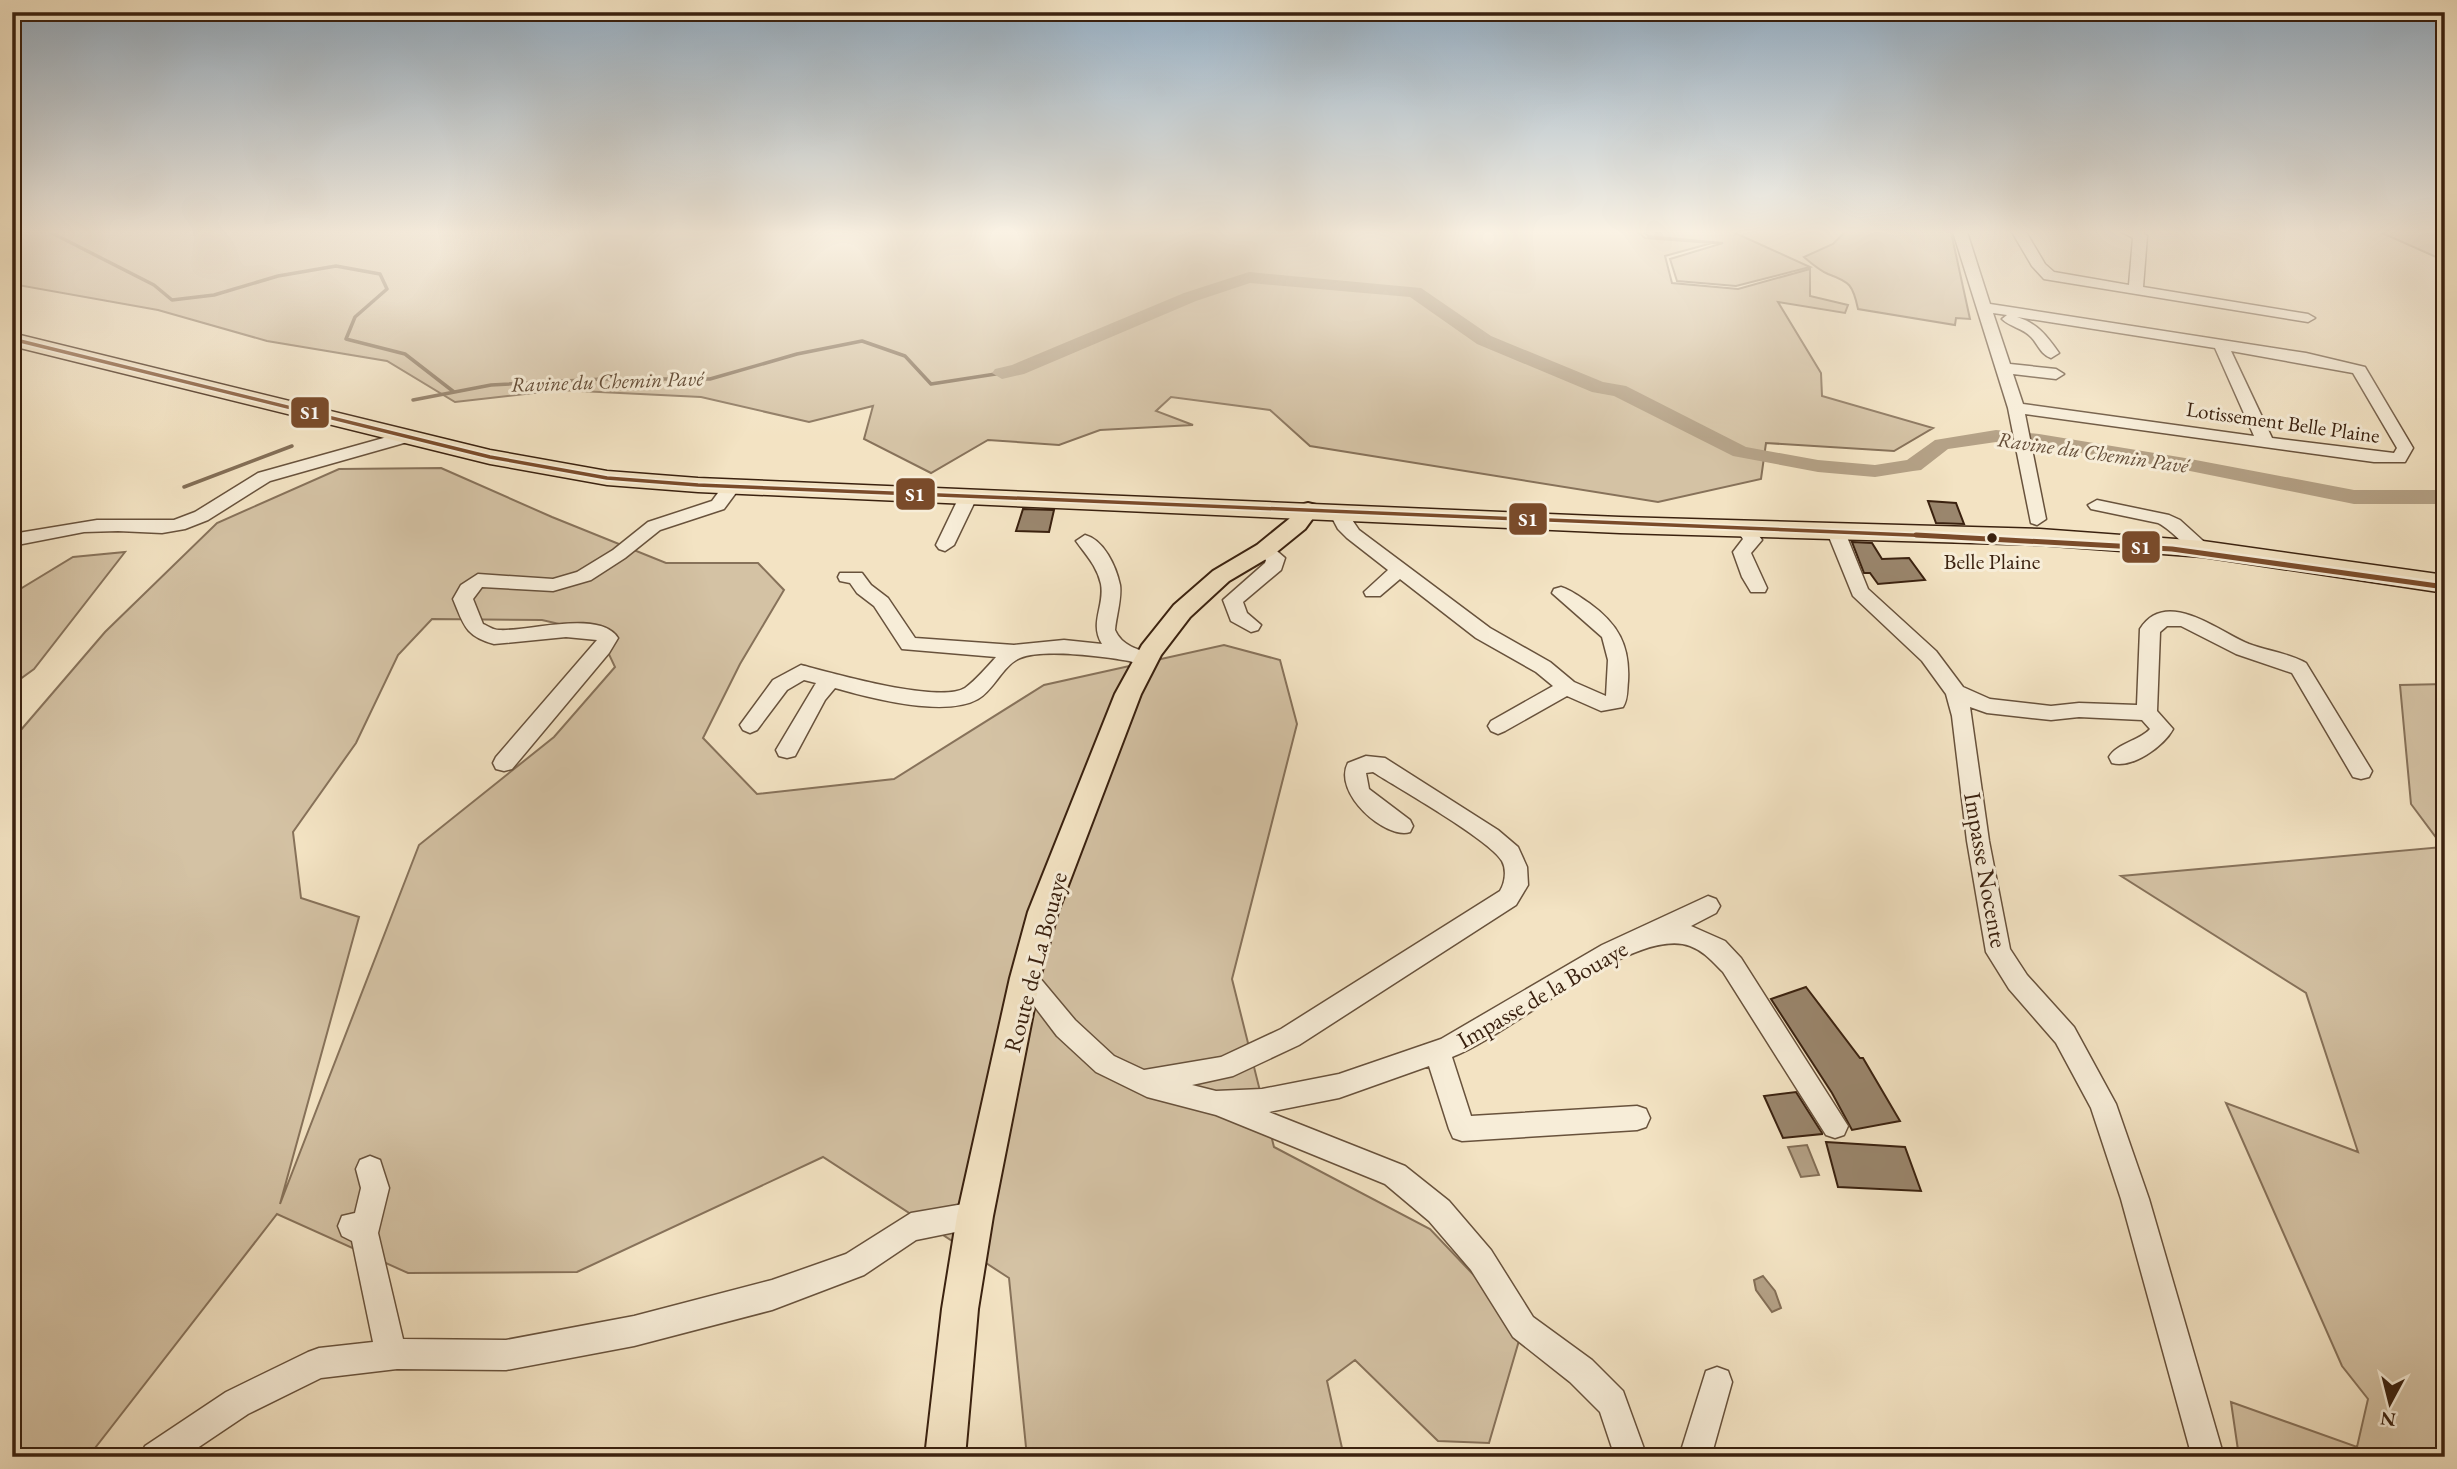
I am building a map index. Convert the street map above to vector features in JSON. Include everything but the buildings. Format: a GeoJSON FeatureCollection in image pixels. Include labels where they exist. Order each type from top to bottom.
{"type":"FeatureCollection","features":[{"type":"Feature","properties":{"kind":"highway"},"geometry":{"type":"LineString","coordinates":[[12,339],[490,457],[607,478],[732,486],[969,495],[1015,504],[1323,511],[2110,541],[2203,549],[2445,585]]}},
{"type":"Feature","properties":{"kind":"highway"},"geometry":{"type":"LineString","coordinates":[[2000,535],[2034,532],[2037,530],[2037,519]]}},
{"type":"Feature","properties":{"kind":"highway"},"geometry":{"type":"LineString","coordinates":[[2037,519],[2042,527],[2053,534],[2110,541]]}},
{"type":"Feature","properties":{"kind":"highway"},"geometry":{"type":"LineString","coordinates":[[1871,531],[2172,549],[2445,585]]}},
{"type":"Feature","properties":{"kind":"main road","name":"Route de La Bouaye"},"geometry":{"type":"LineString","coordinates":[[945,1457],[960,1309],[975,1216],[1026,978],[1043,912],[1128,694],[1136,656],[1220,576],[1265,550],[1297,524],[1323,511]]}},
{"type":"Feature","properties":{"kind":"street"},"geometry":{"type":"LineString","coordinates":[[1982,301],[2016,408],[2037,519]]}},
{"type":"Feature","properties":{"kind":"street"},"geometry":{"type":"LineString","coordinates":[[2201,301],[2308,318]]}},
{"type":"Feature","properties":{"kind":"street","name":"Lotissement Belle Plaine"},"geometry":{"type":"LineString","coordinates":[[1985,311],[2033,321],[2306,358],[2359,370],[2405,448],[2399,458],[2016,408]]}},
{"type":"Feature","properties":{"kind":"street"},"geometry":{"type":"LineString","coordinates":[[2033,321],[2051,353]]}},
{"type":"Feature","properties":{"kind":"street"},"geometry":{"type":"LineString","coordinates":[[2221,345],[2265,441]]}},
{"type":"Feature","properties":{"kind":"street"},"geometry":{"type":"LineString","coordinates":[[2003,368],[2056,374]]}},
{"type":"Feature","properties":{"kind":"street"},"geometry":{"type":"LineString","coordinates":[[12,540],[47,532],[109,525],[176,526],[196,519],[244,486],[264,477],[405,437]]}},
{"type":"Feature","properties":{"kind":"street"},"geometry":{"type":"LineString","coordinates":[[504,763],[608,638],[599,632],[566,629],[494,637],[475,628],[463,598],[468,589],[478,580],[524,586],[554,585],[584,576],[619,554],[654,526],[718,505],[732,486]]}},
{"type":"Feature","properties":{"kind":"street"},"geometry":{"type":"LineString","coordinates":[[945,545],[969,495]]}},
{"type":"Feature","properties":{"kind":"street"},"geometry":{"type":"LineString","coordinates":[[2097,505],[2163,519],[2174,524],[2203,549]]}},
{"type":"Feature","properties":{"kind":"street"},"geometry":{"type":"LineString","coordinates":[[1323,511],[1483,634],[1542,667],[1567,687],[1601,704],[1616,702],[1616,638],[1606,625],[1561,593]]}},
{"type":"Feature","properties":{"kind":"street"},"geometry":{"type":"LineString","coordinates":[[1745,529],[1753,540],[1742,552],[1751,577],[1759,587]]}},
{"type":"Feature","properties":{"kind":"street","name":"Impasse Nocente"},"geometry":{"type":"LineString","coordinates":[[1836,532],[1860,592],[1929,656],[1956,692],[1998,952],[2018,982],[2065,1035],[2103,1104],[2135,1199],[2208,1457]]}},
{"type":"Feature","properties":{"kind":"street"},"geometry":{"type":"LineString","coordinates":[[1085,541],[1098,553],[1111,586],[1105,631],[1109,639],[1136,656]]}},
{"type":"Feature","properties":{"kind":"street"},"geometry":{"type":"LineString","coordinates":[[1251,625],[1238,616],[1233,600],[1275,566],[1276,558],[1265,550]]}},
{"type":"Feature","properties":{"kind":"street"},"geometry":{"type":"LineString","coordinates":[[1373,592],[1399,570]]}},
{"type":"Feature","properties":{"kind":"street"},"geometry":{"type":"LineString","coordinates":[[846,577],[855,577],[864,589],[881,602],[909,643],[1014,652],[1064,647],[1136,656]]}},
{"type":"Feature","properties":{"kind":"street"},"geometry":{"type":"LineString","coordinates":[[2147,713],[2150,629],[2158,620],[2183,619],[2243,649],[2287,660],[2299,668],[2361,771]]}},
{"type":"Feature","properties":{"kind":"street"},"geometry":{"type":"LineString","coordinates":[[750,725],[780,685],[801,673],[859,688],[944,701],[971,694],[1014,652]]}},
{"type":"Feature","properties":{"kind":"street"},"geometry":{"type":"LineString","coordinates":[[786,751],[817,695],[831,680]]}},
{"type":"Feature","properties":{"kind":"street"},"geometry":{"type":"LineString","coordinates":[[1498,726],[1567,687]]}},
{"type":"Feature","properties":{"kind":"street"},"geometry":{"type":"LineString","coordinates":[[1956,692],[1987,706],[2051,713],[2079,710],[2147,713],[2163,729],[2153,740],[2120,757]]}},
{"type":"Feature","properties":{"kind":"street"},"geometry":{"type":"LineString","coordinates":[[1141,1082],[1224,1068],[1290,1037],[1508,898],[1516,886],[1516,867],[1510,853],[1490,836],[1377,764],[1366,764],[1356,769],[1354,784],[1358,793],[1402,826]]}},
{"type":"Feature","properties":{"kind":"street"},"geometry":{"type":"LineString","coordinates":[[1647,936],[1708,906]]}},
{"type":"Feature","properties":{"kind":"street","name":"Impasse de la Bouaye"},"geometry":{"type":"LineString","coordinates":[[1026,978],[1066,1028],[1105,1064],[1157,1089],[1216,1103],[1262,1101],[1339,1086],[1449,1047],[1611,952],[1647,936],[1672,933],[1693,936],[1717,948],[1732,965],[1835,1126]]}},
{"type":"Feature","properties":{"kind":"street","name":"Impasse de la Bouaye"},"geometry":{"type":"LineString","coordinates":[[1437,1051],[1462,1129],[1637,1118]]}},
{"type":"Feature","properties":{"kind":"street"},"geometry":{"type":"LineString","coordinates":[[1216,1103],[1395,1175],[1439,1211],[1481,1261],[1524,1327],[1581,1371],[1612,1402],[1631,1457]]}},
{"type":"Feature","properties":{"kind":"street"},"geometry":{"type":"LineString","coordinates":[[370,1169],[375,1188],[358,1230],[391,1354]]}},
{"type":"Feature","properties":{"kind":"street"},"geometry":{"type":"LineString","coordinates":[[156,1457],[237,1403],[319,1363],[391,1354],[506,1355],[634,1331],[772,1295],[854,1265],[911,1227],[975,1216]]}},
{"type":"Feature","properties":{"kind":"street"},"geometry":{"type":"LineString","coordinates":[[1695,1457],[1717,1382]]}},
{"type":"Feature","properties":{"kind":"shaded area"},"geometry":{"type":"Polygon","coordinates":[[[105,301],[1829,301],[1848,305],[1845,313],[1778,302],[1821,373],[1822,396],[1933,428],[1894,451],[1766,443],[1761,479],[1658,502],[1310,446],[1270,410],[1171,397],[1156,411],[1193,425],[1100,430],[1059,445],[988,440],[931,473],[864,439],[873,406],[809,422],[701,397],[559,390],[455,402],[387,361],[267,341],[158,310],[105,301]]]}},
{"type":"Feature","properties":{"kind":"shaded area"},"geometry":{"type":"Polygon","coordinates":[[[1856,301],[1966,301],[1970,319],[1956,318],[1955,325],[1858,309],[1856,301]]]}},
{"type":"Feature","properties":{"kind":"shaded area"},"geometry":{"type":"Polygon","coordinates":[[[441,468],[666,563],[758,563],[784,590],[740,664],[703,738],[757,794],[894,779],[1044,685],[1224,645],[1280,660],[1297,724],[1232,979],[1274,1147],[1430,1229],[1523,1327],[1489,1443],[1438,1441],[1355,1360],[1327,1381],[1344,1457],[1027,1457],[1009,1278],[823,1157],[577,1272],[408,1273],[277,1214],[88,1457],[12,1457],[12,821],[20,731],[105,632],[217,523],[339,469],[441,468]],[[432,619],[398,655],[356,743],[293,832],[301,898],[359,917],[280,1204],[419,845],[554,737],[615,667],[599,633],[542,620],[432,619]]]}},
{"type":"Feature","properties":{"kind":"shaded area"},"geometry":{"type":"Polygon","coordinates":[[[125,552],[34,669],[12,685],[12,594],[73,557],[125,552]]]}},
{"type":"Feature","properties":{"kind":"shaded area"},"geometry":{"type":"Polygon","coordinates":[[[2445,684],[2445,1457],[2239,1457],[2231,1402],[2357,1447],[2368,1399],[2342,1366],[2226,1103],[2358,1152],[2306,993],[2121,876],[2443,847],[2411,804],[2400,685],[2445,684]]]}},
{"type":"Feature","properties":{"kind":"shaded area"},"geometry":{"type":"Polygon","coordinates":[[[1807,1145],[1819,1175],[1801,1177],[1788,1147],[1807,1145]]]}},
{"type":"Feature","properties":{"kind":"shaded area"},"geometry":{"type":"Polygon","coordinates":[[[1763,1276],[1775,1291],[1781,1308],[1772,1312],[1756,1290],[1754,1280],[1763,1276]]]}},
{"type":"Feature","properties":{"kind":"waterway","name":"Ravine du Chemin Pavé"},"geometry":{"type":"LineString","coordinates":[[374,301],[355,317],[346,339],[405,354],[454,392]]}},
{"type":"Feature","properties":{"kind":"waterway","name":"Ravine du Chemin Pavé"},"geometry":{"type":"LineString","coordinates":[[1002,373],[1017,370],[1182,301]]}},
{"type":"Feature","properties":{"kind":"waterway","name":"Ravine du Chemin Pavé"},"geometry":{"type":"LineString","coordinates":[[1427,301],[1484,340],[1599,388],[1619,390],[1740,452],[1818,466],[1875,471],[1913,465],[1942,444],[1996,436],[2039,440],[2185,464],[2354,497],[2445,497]]}},
{"type":"Feature","properties":{"kind":"waterway","name":"Ravine du Chemin Pavé"},"geometry":{"type":"LineString","coordinates":[[413,400],[491,385],[603,379],[710,379],[797,354],[862,341],[905,356],[931,384],[1002,373]]}},
{"type":"Feature","properties":{"kind":"waterway"},"geometry":{"type":"LineString","coordinates":[[184,487],[292,446]]}},
{"type":"Feature","properties":{"kind":"transit line","name":"S1"},"geometry":{"type":"LineString","coordinates":[[12,339],[490,457],[607,478],[698,485],[2041,540],[2172,549],[2445,587]]}},
{"type":"Feature","properties":{"kind":"place","name":"Belle Plaine"},"geometry":{"type":"Point","coordinates":[1992,538]}}]}
